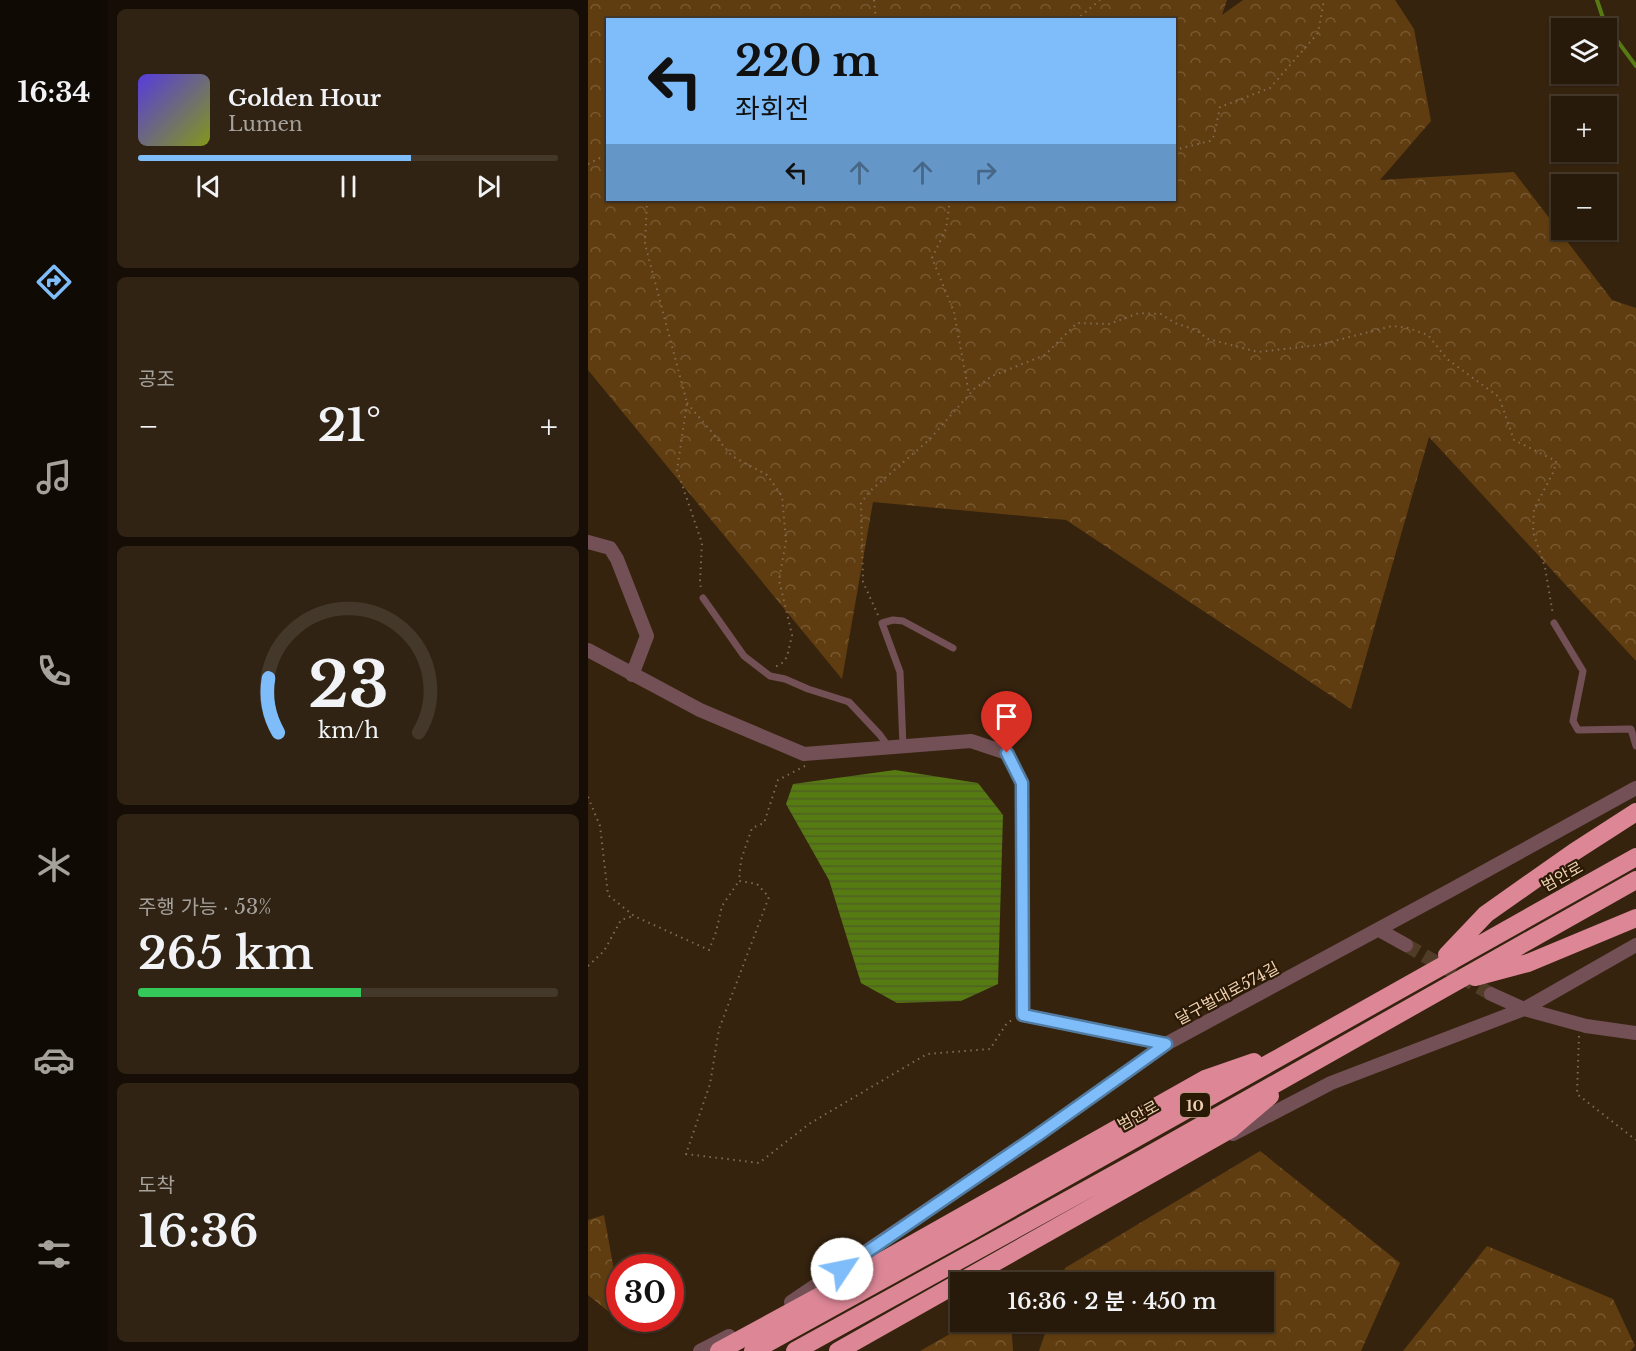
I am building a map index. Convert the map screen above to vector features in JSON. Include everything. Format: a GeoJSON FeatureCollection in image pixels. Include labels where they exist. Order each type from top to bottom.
{"type":"FeatureCollection","features":[{"type":"Feature","properties":{"kind":"highway"},"geometry":{"type":"LineString","coordinates":[[1432,971],[1486,914],[1574,852],[1636,813]]}},
{"type":"Feature","properties":{"kind":"highway","name":"범안로"},"geometry":{"type":"LineString","coordinates":[[753,1351],[968,1233],[1636,857]]}},
{"type":"Feature","properties":{"kind":"highway","name":"10"},"geometry":{"type":"LineString","coordinates":[[795,1351],[1636,880]]}},
{"type":"Feature","properties":{"kind":"highway"},"geometry":{"type":"LineString","coordinates":[[1450,984],[1528,963],[1636,918]]}},
{"type":"Feature","properties":{"kind":"highway"},"geometry":{"type":"LineString","coordinates":[[719,1351],[1205,1080],[1301,1045]]}},
{"type":"Feature","properties":{"kind":"highway"},"geometry":{"type":"LineString","coordinates":[[838,1351],[1231,1129],[1306,1066]]}},
{"type":"Feature","properties":{"kind":"street"},"geometry":{"type":"LineString","coordinates":[[588,542],[610,548],[617,559],[647,636],[632,675]]}},
{"type":"Feature","properties":{"kind":"street"},"geometry":{"type":"LineString","coordinates":[[588,650],[700,710],[804,754],[971,741],[1007,753],[1022,783],[1023,1015],[1166,1044]]}},
{"type":"Feature","properties":{"kind":"street","name":"달구벌대로574길"},"geometry":{"type":"LineString","coordinates":[[700,1351],[802,1296],[1029,1142],[1166,1044],[1636,788]]}},
{"type":"Feature","properties":{"kind":"street"},"geometry":{"type":"LineString","coordinates":[[1379,930],[1406,945]]}},
{"type":"Feature","properties":{"kind":"street"},"geometry":{"type":"LineString","coordinates":[[1111,1196],[1331,1083],[1524,1010],[1636,945]]}},
{"type":"Feature","properties":{"kind":"street"},"geometry":{"type":"LineString","coordinates":[[1491,994],[1524,1010],[1580,1024],[1636,1033]]}},
{"type":"Feature","properties":{"kind":"lane"},"geometry":{"type":"LineString","coordinates":[[703,598],[744,656],[770,676],[785,679],[849,702],[889,747]]}},
{"type":"Feature","properties":{"kind":"lane"},"geometry":{"type":"LineString","coordinates":[[903,746],[900,672],[882,623],[893,620],[903,621],[953,648]]}},
{"type":"Feature","properties":{"kind":"lane"},"geometry":{"type":"LineString","coordinates":[[1554,623],[1582,671],[1573,721],[1578,730],[1631,729],[1636,746]]}},
{"type":"Feature","properties":{"kind":"path"},"geometry":{"type":"LineString","coordinates":[[874,0],[876,18]]}},
{"type":"Feature","properties":{"kind":"path"},"geometry":{"type":"LineString","coordinates":[[1078,18],[1100,0]]}},
{"type":"Feature","properties":{"kind":"path"},"geometry":{"type":"LineString","coordinates":[[1176,150],[1210,141],[1214,136],[1220,107],[1270,88],[1318,33],[1324,0]]}},
{"type":"Feature","properties":{"kind":"path"},"geometry":{"type":"LineString","coordinates":[[588,164],[606,155]]}},
{"type":"Feature","properties":{"kind":"path"},"geometry":{"type":"LineString","coordinates":[[647,201],[645,244],[687,403],[677,470],[702,543],[700,581],[703,598]]}},
{"type":"Feature","properties":{"kind":"path"},"geometry":{"type":"LineString","coordinates":[[950,201],[946,229],[932,258],[954,312],[969,393]]}},
{"type":"Feature","properties":{"kind":"path"},"geometry":{"type":"LineString","coordinates":[[882,623],[863,582],[861,503],[870,491],[929,440],[969,393],[992,376],[1045,355],[1077,323],[1109,324],[1139,313],[1161,314],[1175,323],[1196,330],[1208,339],[1258,352],[1319,345],[1392,326],[1408,328],[1428,335],[1447,359],[1499,397],[1514,440],[1556,461],[1554,471],[1534,509],[1533,532],[1545,567],[1554,623]]}},
{"type":"Feature","properties":{"kind":"path"},"geometry":{"type":"LineString","coordinates":[[687,403],[732,456],[767,476],[782,496],[786,541],[779,580],[792,635],[788,657],[772,668],[770,676]]}},
{"type":"Feature","properties":{"kind":"path"},"geometry":{"type":"LineString","coordinates":[[588,797],[600,826],[608,895],[634,916],[709,950],[722,906],[739,881],[741,860],[752,828],[764,823],[778,780],[805,767],[804,754]]}},
{"type":"Feature","properties":{"kind":"path"},"geometry":{"type":"LineString","coordinates":[[739,881],[757,884],[769,897],[719,1029],[710,1084],[686,1154],[759,1162],[809,1125],[927,1054],[990,1049],[1007,1023],[1023,1015]]}},
{"type":"Feature","properties":{"kind":"path"},"geometry":{"type":"LineString","coordinates":[[588,966],[604,951],[621,920],[634,916]]}},
{"type":"Feature","properties":{"kind":"path"},"geometry":{"type":"LineString","coordinates":[[1580,1024],[1577,1094],[1636,1140]]}},
{"type":"Feature","properties":{"kind":"green space"},"geometry":{"type":"Polygon","coordinates":[[[588,0],[1227,0],[1222,15],[1243,0],[1395,0],[1414,29],[1431,121],[1380,180],[1514,172],[1551,220],[1551,240],[1566,240],[1612,300],[1636,308],[1636,661],[1429,437],[1351,709],[1066,520],[873,502],[842,679],[588,370],[588,0]]]}},
{"type":"Feature","properties":{"kind":"green space"},"geometry":{"type":"Polygon","coordinates":[[[1260,1151],[1400,1263],[1361,1351],[1039,1351],[1046,1332],[1274,1332],[1274,1272],[1064,1272],[1065,1268],[1260,1151]]]}},
{"type":"Feature","properties":{"kind":"green space"},"geometry":{"type":"Polygon","coordinates":[[[604,1215],[611,1254],[606,1254],[606,1310],[588,1295],[588,1220],[604,1215]]]}},
{"type":"Feature","properties":{"kind":"green space"},"geometry":{"type":"Polygon","coordinates":[[[1487,1246],[1613,1299],[1635,1346],[1630,1351],[1403,1351],[1487,1246]]]}},
{"type":"Feature","properties":{"kind":"green space"},"geometry":{"type":"Polygon","coordinates":[[[953,1332],[1012,1332],[1013,1351],[920,1351],[953,1332]]]}},
{"type":"Feature","properties":{"kind":"shaded area"},"geometry":{"type":"Polygon","coordinates":[[[895,770],[978,783],[1003,815],[998,984],[961,1001],[897,1003],[861,983],[829,880],[786,804],[793,784],[895,770]]]}},
{"type":"Feature","properties":{"kind":"waterway"},"geometry":{"type":"LineString","coordinates":[[1597,0],[1605,24],[1636,66]]}},
{"type":"Feature","properties":{"kind":"tunnel"},"geometry":{"type":"LineString","coordinates":[[1406,945],[1491,994]]}},
{"type":"Feature","properties":{"kind":"route"},"geometry":{"type":"LineString","coordinates":[[842,1269],[1166,1044],[1023,1015],[1022,783],[1007,753]]}}]}
